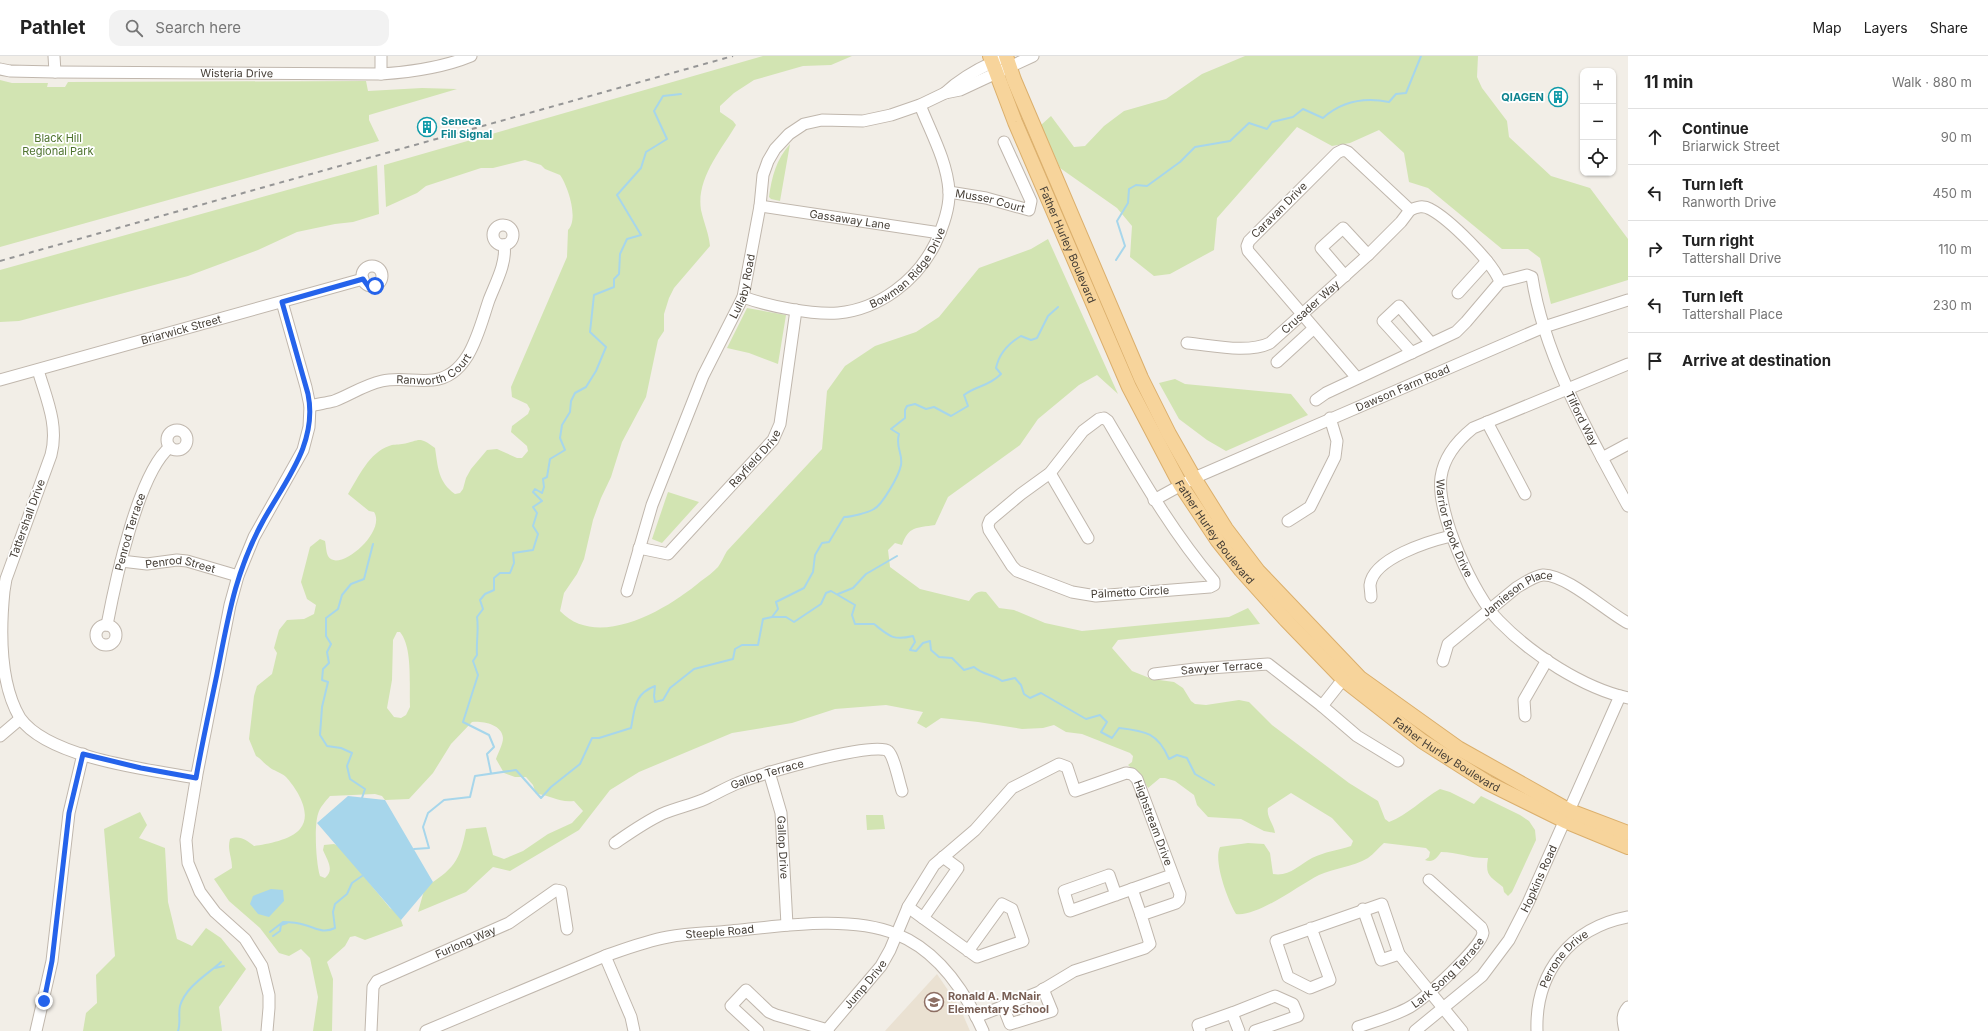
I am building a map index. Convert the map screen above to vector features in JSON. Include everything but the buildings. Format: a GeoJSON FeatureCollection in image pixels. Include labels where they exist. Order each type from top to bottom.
{"type":"FeatureCollection","features":[{"type":"Feature","properties":{"kind":"main road","name":"Father Hurley Boulevard"},"geometry":{"type":"LineString","coordinates":[[1007,59],[1141,378],[1194,478],[1226,529],[1258,572],[1347,674]]}},
{"type":"Feature","properties":{"kind":"main road","name":"Father Hurley Boulevard"},"geometry":{"type":"LineString","coordinates":[[993,64],[1015,122],[1129,387],[1180,484],[1218,541],[1241,570],[1286,620],[1347,674],[1378,692],[1458,748],[1568,816],[1628,847]]}},
{"type":"Feature","properties":{"kind":"main road","name":"Father Hurley Boulevard"},"geometry":{"type":"LineString","coordinates":[[1568,816],[1628,833]]}},
{"type":"Feature","properties":{"kind":"street"},"geometry":{"type":"LineString","coordinates":[[54,56],[55,72]]}},
{"type":"Feature","properties":{"kind":"street"},"geometry":{"type":"LineString","coordinates":[[381,56],[381,74]]}},
{"type":"Feature","properties":{"kind":"street","name":"Wisteria Drive"},"geometry":{"type":"LineString","coordinates":[[0,69],[55,72],[381,74],[429,69],[471,56]]}},
{"type":"Feature","properties":{"kind":"street","name":"Lullaby Road"},"geometry":{"type":"LineString","coordinates":[[627,591],[652,505],[703,376],[743,297],[760,206],[763,175],[768,161],[775,149],[788,134],[804,124],[822,120],[863,121],[892,115],[920,105],[945,93],[956,82],[993,64],[1007,59],[1033,56]]}},
{"type":"Feature","properties":{"kind":"street","name":"Bowman Ridge Drive"},"geometry":{"type":"LineString","coordinates":[[743,297],[760,303],[796,310],[838,313],[860,308],[877,301],[894,292],[914,275],[929,256],[940,234],[949,192],[945,167],[920,105]]}},
{"type":"Feature","properties":{"kind":"street","name":"Musser Court"},"geometry":{"type":"LineString","coordinates":[[949,192],[986,198],[1029,210],[1031,201],[1004,142]]}},
{"type":"Feature","properties":{"kind":"street","name":"Caravan Drive"},"geometry":{"type":"LineString","coordinates":[[1357,378],[1313,329],[1303,314],[1248,251],[1246,246],[1254,236],[1337,153],[1343,150],[1348,152],[1410,210]]}},
{"type":"Feature","properties":{"kind":"street","name":"Gassaway Lane"},"geometry":{"type":"LineString","coordinates":[[760,206],[940,234]]}},
{"type":"Feature","properties":{"kind":"street"},"geometry":{"type":"LineString","coordinates":[[1410,210],[1418,207],[1430,208],[1474,246],[1498,276],[1500,282]]}},
{"type":"Feature","properties":{"kind":"street","name":"Crusader Way"},"geometry":{"type":"LineString","coordinates":[[1187,343],[1255,348],[1270,343],[1368,255],[1401,222],[1410,210]]}},
{"type":"Feature","properties":{"kind":"street"},"geometry":{"type":"LineString","coordinates":[[1345,276],[1321,248],[1343,228],[1368,255]]}},
{"type":"Feature","properties":{"kind":"street","name":"Ranworth Court"},"geometry":{"type":"LineString","coordinates":[[310,406],[334,401],[363,387],[382,381],[400,379],[434,380],[455,371],[463,363],[471,350],[500,272],[504,257],[504,245]]}},
{"type":"Feature","properties":{"kind":"street"},"geometry":{"type":"LineString","coordinates":[[1458,293],[1486,260]]}},
{"type":"Feature","properties":{"kind":"street"},"geometry":{"type":"LineString","coordinates":[[1316,400],[1357,378],[1456,332],[1462,327],[1500,282],[1528,275],[1532,277],[1535,295],[1544,327]]}},
{"type":"Feature","properties":{"kind":"street","name":"Briarwick Street"},"geometry":{"type":"LineString","coordinates":[[0,380],[363,279]]}},
{"type":"Feature","properties":{"kind":"street","name":"Dawson Farm Road"},"geometry":{"type":"LineString","coordinates":[[1180,484],[1544,327],[1628,300]]}},
{"type":"Feature","properties":{"kind":"street"},"geometry":{"type":"LineString","coordinates":[[267,1031],[269,995],[262,966],[245,938],[206,902],[190,871],[186,850],[186,834],[230,605],[238,576],[254,537],[303,450],[309,426],[310,406],[282,302]]}},
{"type":"Feature","properties":{"kind":"street"},"geometry":{"type":"LineString","coordinates":[[1412,353],[1383,321],[1399,306],[1431,343]]}},
{"type":"Feature","properties":{"kind":"street","name":"Rayfield Drive"},"geometry":{"type":"LineString","coordinates":[[639,548],[668,554],[773,440],[780,424],[796,310]]}},
{"type":"Feature","properties":{"kind":"street","name":"Tilford Way"},"geometry":{"type":"LineString","coordinates":[[1544,327],[1568,388],[1602,458],[1628,506]]}},
{"type":"Feature","properties":{"kind":"street"},"geometry":{"type":"LineString","coordinates":[[1277,362],[1313,329]]}},
{"type":"Feature","properties":{"kind":"street","name":"Warrior Brook Drive"},"geometry":{"type":"LineString","coordinates":[[1624,697],[1586,683],[1547,660],[1512,633],[1488,609],[1470,578],[1452,536],[1441,494],[1441,479],[1443,466],[1450,452],[1459,439],[1473,428],[1628,364]]}},
{"type":"Feature","properties":{"kind":"street","name":"Tattershall Drive"},"geometry":{"type":"LineString","coordinates":[[38,370],[52,415],[54,442],[6,579],[2,601],[2,677],[7,692],[20,719],[44,738],[83,754],[141,768],[196,778]]}},
{"type":"Feature","properties":{"kind":"street","name":"Palmetto Circle"},"geometry":{"type":"LineString","coordinates":[[1104,418],[1108,421],[1154,500],[1189,552],[1214,581],[1214,585],[1210,587],[1096,596],[1072,592],[1017,571],[1012,566],[988,525],[990,520],[1021,494],[1050,473],[1083,431],[1099,419],[1104,418]]}},
{"type":"Feature","properties":{"kind":"street"},"geometry":{"type":"LineString","coordinates":[[1288,521],[1310,507],[1334,457],[1337,441],[1330,418]]}},
{"type":"Feature","properties":{"kind":"street"},"geometry":{"type":"LineString","coordinates":[[1487,422],[1525,494]]}},
{"type":"Feature","properties":{"kind":"street"},"geometry":{"type":"LineString","coordinates":[[1602,458],[1628,444]]}},
{"type":"Feature","properties":{"kind":"street","name":"Penrod Terrace"},"geometry":{"type":"LineString","coordinates":[[107,625],[129,531],[147,484],[161,456],[170,447]]}},
{"type":"Feature","properties":{"kind":"street"},"geometry":{"type":"LineString","coordinates":[[1050,473],[1088,538]]}},
{"type":"Feature","properties":{"kind":"street"},"geometry":{"type":"LineString","coordinates":[[1154,500],[1180,484]]}},
{"type":"Feature","properties":{"kind":"street"},"geometry":{"type":"LineString","coordinates":[[1371,597],[1370,584],[1373,577],[1383,565],[1411,548],[1452,536]]}},
{"type":"Feature","properties":{"kind":"street","name":"Penrod Street"},"geometry":{"type":"LineString","coordinates":[[121,561],[147,564],[177,560],[187,561],[238,576]]}},
{"type":"Feature","properties":{"kind":"street","name":"Jamieson Place"},"geometry":{"type":"LineString","coordinates":[[1443,661],[1448,644],[1488,609],[1525,582],[1541,575],[1549,575],[1564,581],[1628,623]]}},
{"type":"Feature","properties":{"kind":"street"},"geometry":{"type":"LineString","coordinates":[[1525,716],[1524,700],[1547,660]]}},
{"type":"Feature","properties":{"kind":"street","name":"Sawyer Terrace"},"geometry":{"type":"LineString","coordinates":[[1154,674],[1195,669],[1268,664],[1322,706],[1356,736],[1398,761]]}},
{"type":"Feature","properties":{"kind":"street"},"geometry":{"type":"LineString","coordinates":[[1322,706],[1347,674]]}},
{"type":"Feature","properties":{"kind":"street","name":"Hopkins Road"},"geometry":{"type":"LineString","coordinates":[[1415,1031],[1444,1009],[1482,976],[1509,940],[1528,903],[1624,697]]}},
{"type":"Feature","properties":{"kind":"street"},"geometry":{"type":"LineString","coordinates":[[0,736],[20,719]]}},
{"type":"Feature","properties":{"kind":"street","name":"Gallop Terrace"},"geometry":{"type":"LineString","coordinates":[[616,843],[641,824],[664,813],[705,799],[738,782],[799,763],[862,750],[882,748],[888,750],[891,755],[902,791]]}},
{"type":"Feature","properties":{"kind":"street"},"geometry":{"type":"LineString","coordinates":[[36,1031],[52,961],[69,813],[83,754]]}},
{"type":"Feature","properties":{"kind":"street","name":"Highstream Drive"},"geometry":{"type":"LineString","coordinates":[[896,934],[908,907],[929,872],[943,857],[975,830],[1012,788],[1059,764],[1067,767],[1075,791],[1126,773],[1132,774],[1137,779],[1180,894],[1179,900],[1176,903],[1141,915]]}},
{"type":"Feature","properties":{"kind":"street","name":"Gallop Drive"},"geometry":{"type":"LineString","coordinates":[[770,772],[781,813],[787,925]]}},
{"type":"Feature","properties":{"kind":"street"},"geometry":{"type":"LineString","coordinates":[[923,918],[958,868],[943,857]]}},
{"type":"Feature","properties":{"kind":"street"},"geometry":{"type":"LineString","coordinates":[[1116,895],[1109,875],[1064,891],[1070,911],[1116,895],[1172,875]]}},
{"type":"Feature","properties":{"kind":"street","name":"Lark Song Terrace"},"geometry":{"type":"LineString","coordinates":[[1358,1027],[1409,1008],[1430,992],[1456,968],[1480,941],[1483,933],[1482,927],[1430,880]]}},
{"type":"Feature","properties":{"kind":"street"},"geometry":{"type":"LineString","coordinates":[[976,1017],[1043,989],[1074,971],[1145,948],[1150,944],[1132,889]]}},
{"type":"Feature","properties":{"kind":"street","name":"Furlong Way"},"geometry":{"type":"LineString","coordinates":[[371,1031],[373,987],[377,981],[504,926],[556,890],[561,891],[567,929]]}},
{"type":"Feature","properties":{"kind":"street"},"geometry":{"type":"LineString","coordinates":[[908,907],[968,951],[977,957],[1023,941],[1012,909],[1002,904],[968,951]]}},
{"type":"Feature","properties":{"kind":"street"},"geometry":{"type":"LineString","coordinates":[[1311,928],[1330,980],[1310,988],[1288,977],[1276,941],[1311,928],[1363,909],[1382,904],[1399,954],[1462,1031]]}},
{"type":"Feature","properties":{"kind":"street"},"geometry":{"type":"LineString","coordinates":[[1363,909],[1382,960],[1399,954]]}},
{"type":"Feature","properties":{"kind":"street","name":"Perrone Drive"},"geometry":{"type":"LineString","coordinates":[[1537,1031],[1538,1002],[1544,981],[1558,958],[1576,941],[1593,930],[1618,918],[1628,916]]}},
{"type":"Feature","properties":{"kind":"street","name":"Steeple Road"},"geometry":{"type":"LineString","coordinates":[[426,1031],[634,945],[669,937],[787,925],[852,924],[896,934],[919,947],[940,964],[961,989],[983,1031]]}},
{"type":"Feature","properties":{"kind":"street","name":"Jump Drive"},"geometry":{"type":"LineString","coordinates":[[758,1031],[731,1006],[746,990],[769,1012],[827,1030],[881,966],[890,950],[896,934]]}},
{"type":"Feature","properties":{"kind":"street"},"geometry":{"type":"LineString","coordinates":[[605,956],[631,1017],[634,1031]]}},
{"type":"Feature","properties":{"kind":"street"},"geometry":{"type":"LineString","coordinates":[[1004,1006],[1010,1024],[1052,1011],[1043,989]]}},
{"type":"Feature","properties":{"kind":"street"},"geometry":{"type":"LineString","coordinates":[[1200,1031],[1198,1025],[1274,996],[1293,1004],[1298,1016],[1255,1031]]}},
{"type":"Feature","properties":{"kind":"street"},"geometry":{"type":"LineString","coordinates":[[1624,1031],[1622,1020],[1623,1013],[1628,1008]]}},
{"type":"Feature","properties":{"kind":"street"},"geometry":{"type":"LineString","coordinates":[[1232,1013],[1239,1031]]}},
{"type":"Feature","properties":{"kind":"shaded area","name":"Ronald A. McNair Elementary School"},"geometry":{"type":"Polygon","coordinates":[[[937,974],[960,1008],[970,1031],[885,1031],[937,974]]]}},
{"type":"Feature","properties":{"kind":"green space"},"geometry":{"type":"Polygon","coordinates":[[[763,56],[852,56],[831,65],[803,66],[754,80],[734,93],[720,106],[720,112],[733,121],[736,125],[711,165],[702,187],[700,198],[701,210],[708,233],[710,246],[674,288],[669,298],[664,314],[664,331],[658,340],[646,397],[622,442],[611,477],[593,520],[584,559],[577,574],[564,593],[560,611],[576,622],[593,627],[613,626],[632,622],[670,603],[708,576],[718,567],[727,551],[822,449],[827,391],[845,366],[875,346],[916,332],[939,317],[979,268],[1031,249],[1048,239],[1118,394],[1097,375],[1079,385],[1038,419],[1020,445],[948,497],[935,525],[914,529],[907,534],[902,545],[895,543],[888,550],[890,567],[920,589],[969,601],[976,593],[986,592],[999,608],[1014,610],[1045,623],[1082,631],[1229,617],[1248,608],[1260,624],[1118,640],[1112,648],[1132,671],[1152,679],[1174,682],[1183,688],[1191,701],[1195,704],[1206,705],[1239,700],[1249,702],[1272,725],[1349,783],[1378,801],[1385,819],[1389,822],[1409,811],[1440,789],[1450,792],[1474,804],[1481,796],[1520,815],[1529,821],[1535,830],[1536,840],[1512,892],[1508,896],[1504,892],[1503,887],[1492,878],[1487,869],[1488,858],[1441,852],[1434,860],[1428,861],[1425,860],[1429,857],[1430,852],[1426,848],[1384,843],[1362,861],[1319,875],[1267,906],[1245,914],[1236,914],[1222,881],[1218,862],[1220,847],[1248,843],[1264,844],[1270,853],[1273,874],[1284,874],[1294,870],[1312,858],[1351,846],[1353,841],[1332,818],[1291,793],[1268,808],[1268,814],[1275,833],[1264,831],[1241,819],[1208,817],[1197,805],[1194,795],[1175,781],[1160,778],[1148,788],[1143,779],[1128,765],[1132,762],[1133,756],[1130,753],[1082,734],[1066,732],[1054,725],[1043,728],[1022,729],[941,718],[926,728],[917,723],[923,712],[886,705],[835,709],[792,723],[732,733],[639,772],[610,790],[579,830],[510,871],[493,867],[466,892],[418,912],[425,887],[449,870],[454,864],[461,849],[466,829],[486,827],[493,855],[504,859],[523,851],[548,834],[572,823],[583,811],[574,801],[564,801],[536,794],[533,785],[526,777],[515,777],[504,773],[496,759],[503,740],[502,733],[491,724],[472,722],[451,744],[433,773],[409,799],[385,800],[382,796],[375,794],[330,796],[320,809],[317,820],[316,845],[317,863],[320,876],[325,878],[328,875],[330,868],[323,850],[324,845],[334,844],[339,846],[390,908],[399,914],[403,926],[365,940],[355,936],[350,937],[345,946],[327,962],[333,979],[332,1031],[313,1031],[318,997],[310,958],[301,949],[289,956],[279,953],[260,928],[229,901],[214,879],[232,868],[229,847],[230,839],[240,838],[246,840],[254,846],[272,843],[285,839],[296,833],[304,823],[304,809],[295,788],[284,775],[270,768],[256,756],[249,739],[254,696],[257,686],[272,674],[277,653],[274,648],[279,630],[287,620],[304,619],[314,614],[316,605],[307,599],[301,582],[310,547],[320,539],[325,541],[328,556],[333,560],[341,560],[360,548],[374,530],[376,520],[374,512],[369,511],[348,494],[365,466],[376,454],[382,449],[392,445],[419,440],[425,441],[435,448],[438,468],[442,479],[449,489],[455,494],[460,493],[463,489],[466,478],[471,469],[487,450],[497,449],[517,458],[522,458],[528,451],[527,446],[511,432],[512,426],[528,414],[530,409],[527,404],[512,397],[511,387],[567,257],[568,230],[573,218],[569,194],[560,175],[545,169],[541,165],[525,160],[493,168],[481,168],[426,186],[417,193],[386,207],[384,165],[763,56]],[[397,632],[393,640],[392,680],[387,708],[394,717],[401,718],[406,715],[410,707],[410,678],[407,647],[400,632],[397,632]]]}},
{"type":"Feature","properties":{"kind":"green space"},"geometry":{"type":"Polygon","coordinates":[[[1245,56],[1478,56],[1477,77],[1482,88],[1507,121],[1509,137],[1551,176],[1590,188],[1628,239],[1628,280],[1551,304],[1540,258],[1528,249],[1502,249],[1428,188],[1409,182],[1404,153],[1379,130],[1350,143],[1332,146],[1297,127],[1217,218],[1214,250],[1170,274],[1154,276],[1130,257],[1132,226],[1117,208],[1060,168],[1041,125],[1051,116],[1074,147],[1085,146],[1104,126],[1124,111],[1166,99],[1202,74],[1245,56]]]}},
{"type":"Feature","properties":{"kind":"green space","name":"Black Hill Regional Park"},"geometry":{"type":"Polygon","coordinates":[[[0,80],[12,83],[48,83],[47,87],[65,87],[68,82],[366,81],[368,91],[422,88],[457,89],[369,115],[369,120],[379,141],[0,247],[0,80]]]}},
{"type":"Feature","properties":{"kind":"green space"},"geometry":{"type":"Polygon","coordinates":[[[790,144],[780,201],[771,199],[769,197],[775,169],[781,156],[790,144]]]}},
{"type":"Feature","properties":{"kind":"green space"},"geometry":{"type":"Polygon","coordinates":[[[377,165],[379,214],[353,222],[297,232],[258,250],[188,276],[19,321],[0,322],[0,270],[377,165]]]}},
{"type":"Feature","properties":{"kind":"green space"},"geometry":{"type":"Polygon","coordinates":[[[747,308],[786,315],[778,364],[749,353],[727,348],[747,308]]]}},
{"type":"Feature","properties":{"kind":"green space"},"geometry":{"type":"Polygon","coordinates":[[[1175,379],[1185,384],[1291,394],[1308,415],[1226,451],[1207,440],[1179,419],[1159,383],[1175,379]]]}},
{"type":"Feature","properties":{"kind":"green space"},"geometry":{"type":"Polygon","coordinates":[[[668,492],[699,502],[662,543],[652,539],[668,492]]]}},
{"type":"Feature","properties":{"kind":"green space"},"geometry":{"type":"Polygon","coordinates":[[[140,812],[147,825],[139,838],[165,848],[168,902],[177,939],[192,946],[206,928],[221,938],[246,969],[219,1007],[222,1031],[83,1031],[86,1013],[97,1003],[96,975],[115,956],[104,829],[140,812]]]}},
{"type":"Feature","properties":{"kind":"green space"},"geometry":{"type":"Polygon","coordinates":[[[866,815],[883,815],[885,829],[867,830],[866,815]]]}},
{"type":"Feature","properties":{"kind":"water"},"geometry":{"type":"Polygon","coordinates":[[[348,796],[385,800],[433,882],[401,920],[317,823],[348,796]]]}},
{"type":"Feature","properties":{"kind":"water"},"geometry":{"type":"Polygon","coordinates":[[[271,889],[283,890],[284,901],[269,917],[258,914],[250,904],[253,896],[271,889]]]}},
{"type":"Feature","properties":{"kind":"waterway"},"geometry":{"type":"LineString","coordinates":[[1116,260],[1125,246],[1117,221],[1128,203],[1129,189],[1136,185],[1147,186],[1180,162],[1195,147],[1230,141],[1249,123],[1267,129],[1272,122],[1293,117],[1303,109],[1323,118],[1330,112],[1346,104],[1362,100],[1389,102],[1396,94],[1406,93],[1421,56]]}},
{"type":"Feature","properties":{"kind":"waterway"},"geometry":{"type":"LineString","coordinates":[[491,773],[487,754],[494,747],[489,735],[463,722],[478,675],[473,661],[477,655],[477,617],[483,609],[480,600],[485,594],[494,590],[494,578],[500,573],[510,573],[514,563],[513,553],[533,550],[538,534],[533,526],[537,513],[533,507],[542,501],[533,492],[535,489],[542,493],[544,487],[543,479],[547,477],[550,459],[565,450],[560,438],[562,425],[570,412],[571,401],[575,393],[586,387],[596,371],[606,347],[590,332],[594,295],[614,287],[614,279],[619,274],[620,254],[627,239],[641,235],[617,195],[641,168],[646,152],[667,139],[654,111],[663,96],[681,94]]}},
{"type":"Feature","properties":{"kind":"waterway"},"geometry":{"type":"LineString","coordinates":[[414,849],[429,848],[423,827],[428,813],[444,800],[470,797],[475,776],[516,770],[541,798],[551,787],[580,764],[592,738],[599,738],[631,728],[637,702],[643,693],[648,689],[655,686],[655,702],[663,700],[670,688],[694,669],[733,659],[735,649],[742,645],[758,645],[763,619],[772,617],[778,609],[776,602],[804,588],[813,572],[815,555],[822,543],[829,542],[844,517],[874,509],[890,490],[901,465],[898,443],[899,434],[891,429],[905,418],[905,410],[907,406],[915,404],[926,409],[934,407],[951,416],[968,406],[964,395],[973,389],[987,384],[1001,374],[996,368],[997,363],[999,358],[1012,342],[1021,336],[1031,340],[1037,338],[1048,316],[1058,307]]}},
{"type":"Feature","properties":{"kind":"waterway"},"geometry":{"type":"LineString","coordinates":[[362,798],[365,789],[350,779],[347,766],[352,753],[341,748],[327,746],[320,735],[322,707],[328,682],[322,680],[323,669],[329,663],[327,652],[331,644],[326,636],[326,618],[338,609],[342,595],[351,584],[364,579],[373,544]]}},
{"type":"Feature","properties":{"kind":"waterway"},"geometry":{"type":"LineString","coordinates":[[838,594],[853,588],[866,574],[897,556]]}},
{"type":"Feature","properties":{"kind":"waterway"},"geometry":{"type":"LineString","coordinates":[[772,617],[786,617],[794,622],[821,604],[826,593],[831,591],[855,605],[852,615],[855,624],[874,624],[896,638],[913,636],[915,642],[910,650],[916,651],[923,643],[930,641],[931,650],[939,657],[952,658],[964,670],[974,667],[981,672],[1002,681],[1015,678],[1021,685],[1024,694],[1030,698],[1041,693],[1086,719],[1100,715],[1107,722],[1101,732],[1112,738],[1119,728],[1144,732],[1160,744],[1165,750],[1169,759],[1177,755],[1187,758],[1195,774],[1214,785]]}},
{"type":"Feature","properties":{"kind":"waterway"},"geometry":{"type":"LineString","coordinates":[[270,932],[283,922],[291,922],[320,930],[331,930],[335,928],[333,912],[335,904],[347,894],[352,883],[362,876]]}},
{"type":"Feature","properties":{"kind":"waterway"},"geometry":{"type":"LineString","coordinates":[[273,936],[280,931],[281,925],[287,923]]}},
{"type":"Feature","properties":{"kind":"waterway"},"geometry":{"type":"LineString","coordinates":[[178,1031],[179,1009],[183,999],[198,981],[221,962]]}},
{"type":"Feature","properties":{"kind":"waterway"},"geometry":{"type":"LineString","coordinates":[[215,968],[224,966]]}},
{"type":"Feature","properties":{"kind":"railway"},"geometry":{"type":"LineString","coordinates":[[0,261],[733,56]]}},
{"type":"Feature","properties":{"kind":"place","name":"QIAGEN"},"geometry":{"type":"Point","coordinates":[1558,97]}},
{"type":"Feature","properties":{"kind":"place","name":"Seneca Fill Signal"},"geometry":{"type":"Point","coordinates":[427,127]}},
{"type":"Feature","properties":{"kind":"place","name":"Ronald A. McNair Elementary School"},"geometry":{"type":"Point","coordinates":[934,1002]}},
{"type":"Feature","properties":{"kind":"route"},"geometry":{"type":"LineString","coordinates":[[44,1001],[52,961],[69,813],[83,754],[108,761],[196,778],[230,605],[238,576],[254,537],[298,461],[307,438],[310,418],[308,394],[282,302],[363,279],[365,284],[368,286],[375,286]]}}]}
